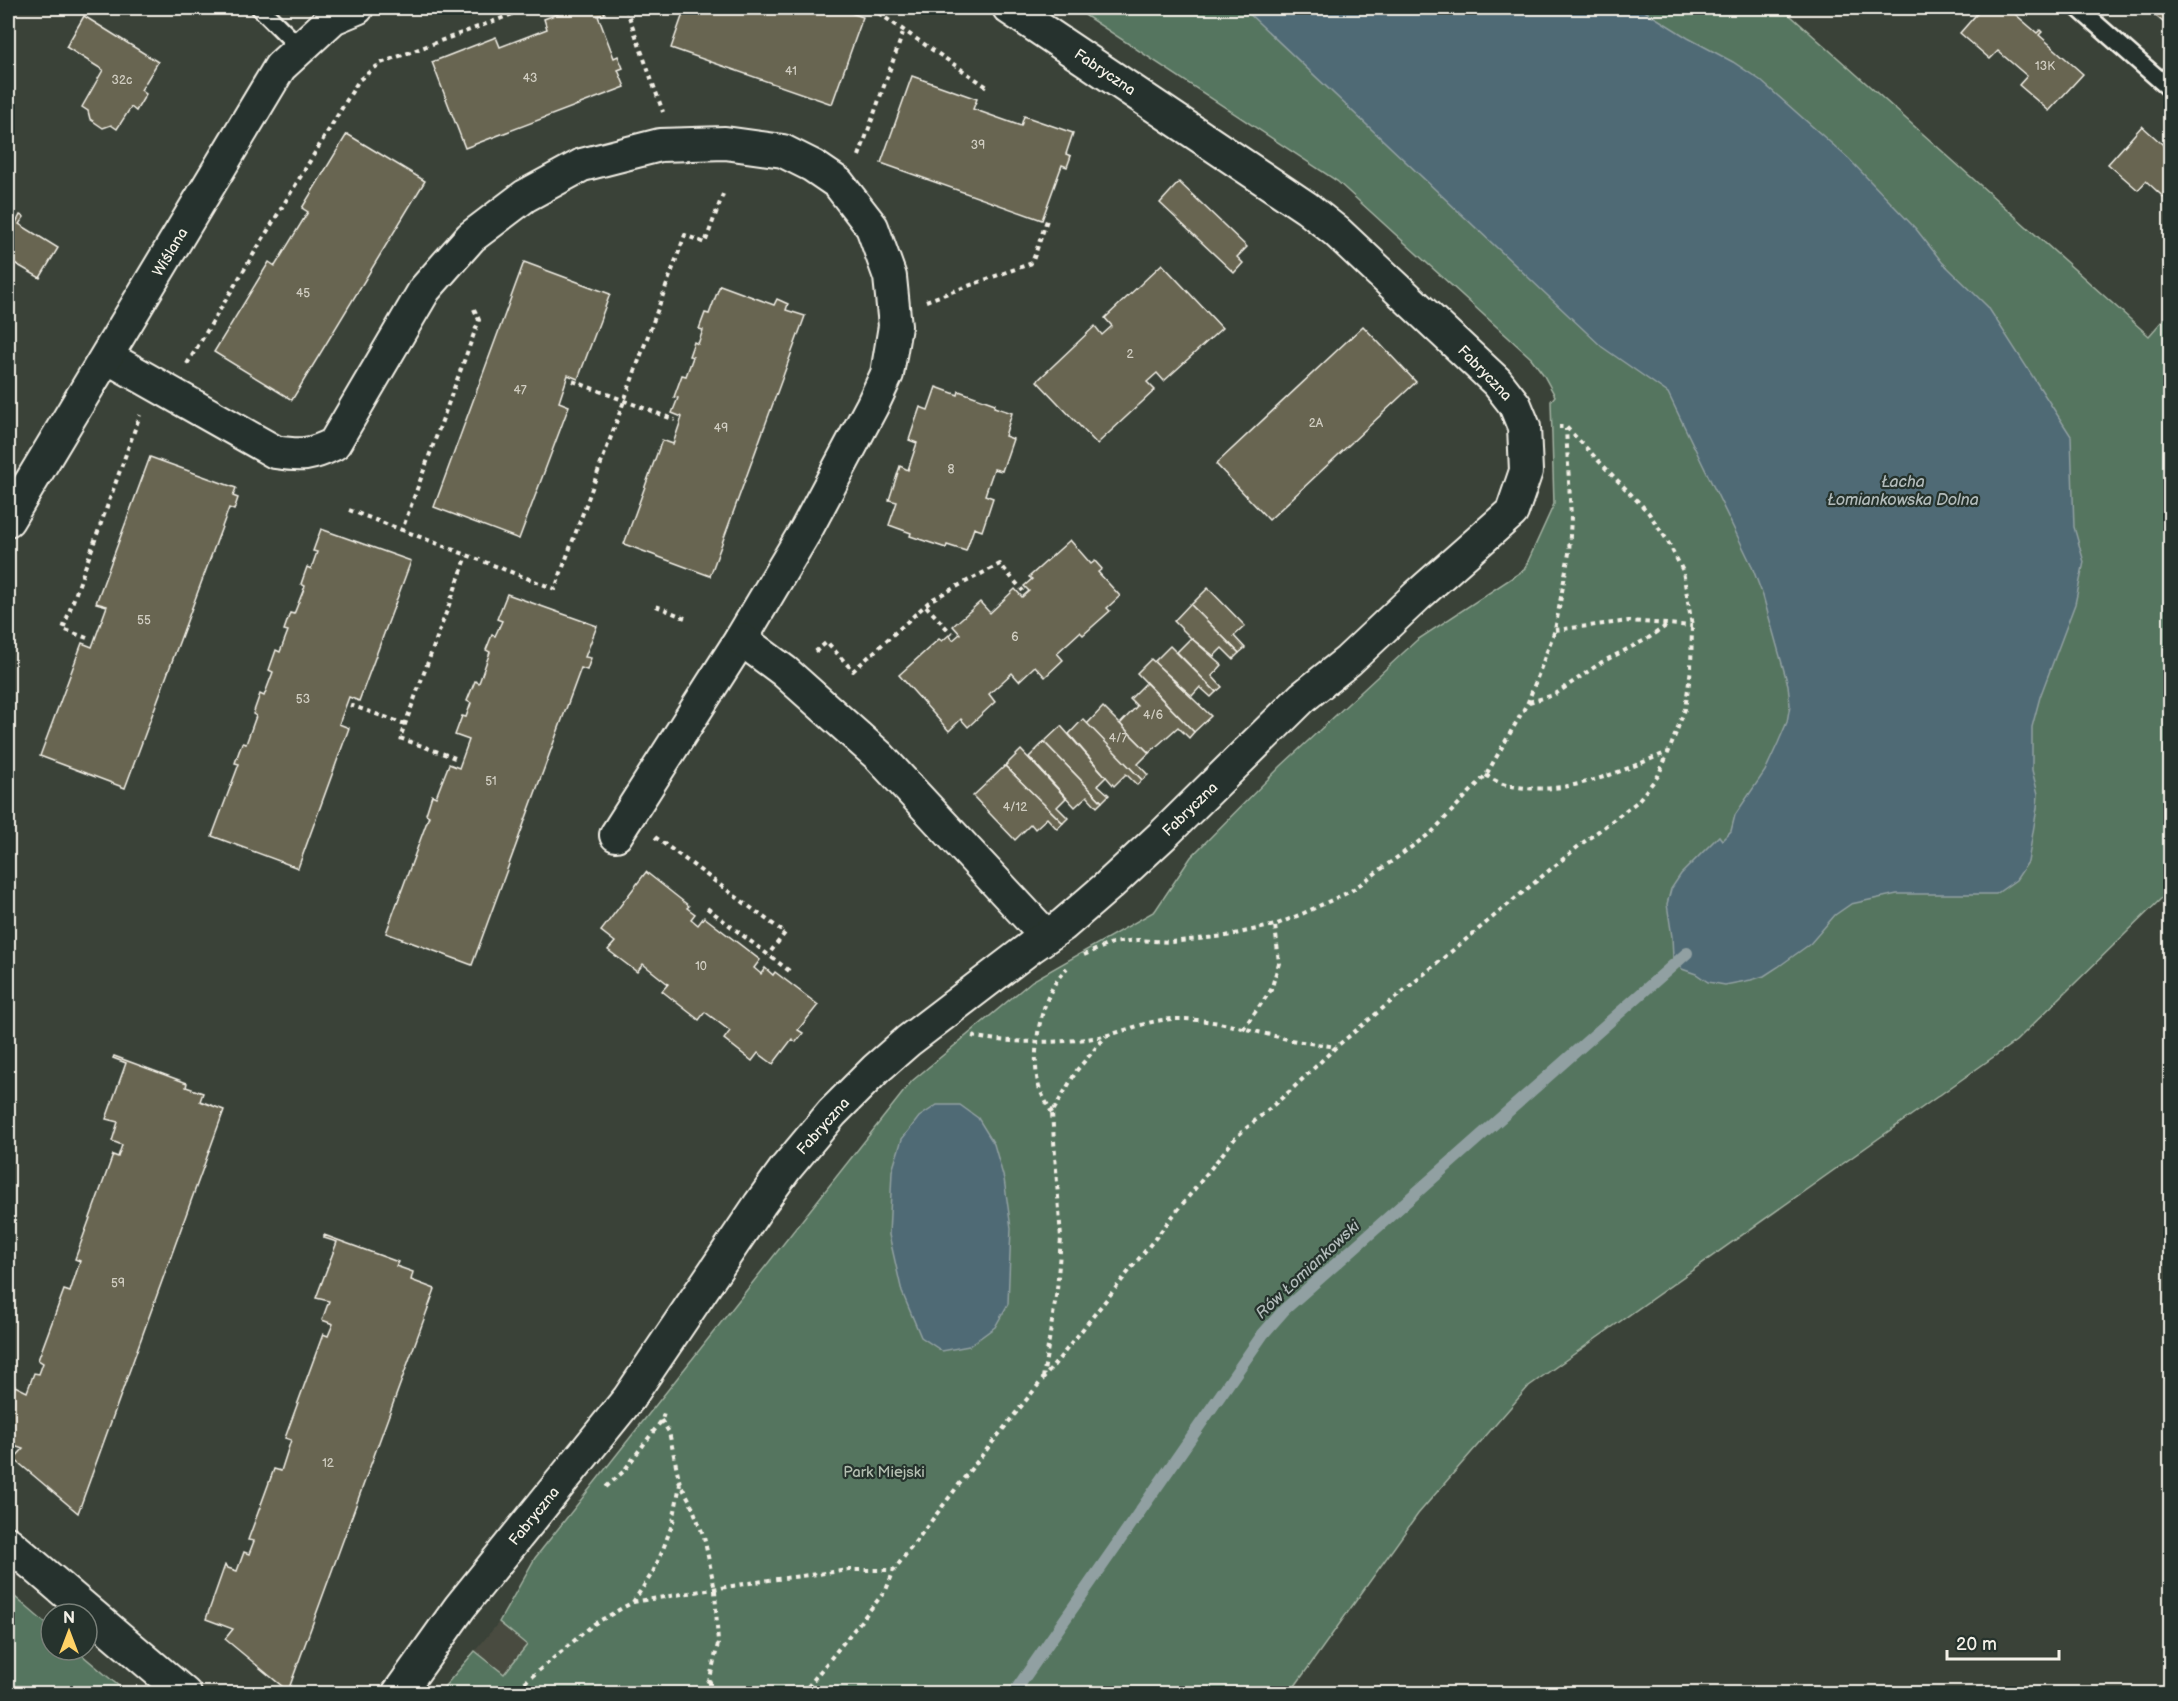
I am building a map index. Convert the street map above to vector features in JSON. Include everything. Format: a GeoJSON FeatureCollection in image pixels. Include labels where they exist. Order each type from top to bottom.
{"type":"FeatureCollection","features":[{"type":"Feature","properties":{"kind":"street","name":"Wiślana"},"geometry":{"type":"LineString","coordinates":[[8,520],[280,67],[333,18],[357,8]]}},
{"type":"Feature","properties":{"kind":"street","name":"Fabryczna"},"geometry":{"type":"LineString","coordinates":[[398,1694],[460,1607],[629,1398],[786,1168],[832,1113],[876,1069],[941,1014],[1063,925],[1164,834],[1303,697],[1348,661],[1512,512],[1526,471],[1524,428],[1515,405],[1497,382],[1337,232],[1307,208],[1009,8]]}},
{"type":"Feature","properties":{"kind":"street"},"geometry":{"type":"LineString","coordinates":[[107,357],[275,452],[295,455],[315,454],[334,444],[425,289],[471,237],[525,196],[582,165],[660,145],[725,143],[783,151],[813,166],[838,183],[872,227],[890,278],[895,326],[887,374],[806,530],[741,639],[616,835]]}},
{"type":"Feature","properties":{"kind":"street"},"geometry":{"type":"LineString","coordinates":[[741,639],[784,671],[879,756],[1046,936]]}},
{"type":"Feature","properties":{"kind":"street"},"geometry":{"type":"LineString","coordinates":[[8,1543],[185,1694]]}},
{"type":"Feature","properties":{"kind":"lane"},"geometry":{"type":"LineString","coordinates":[[260,8],[300,48]]}},
{"type":"Feature","properties":{"kind":"lane"},"geometry":{"type":"LineString","coordinates":[[2078,8],[2170,89]]}},
{"type":"Feature","properties":{"kind":"path"},"geometry":{"type":"LineString","coordinates":[[187,365],[359,80],[381,63],[529,8]]}},
{"type":"Feature","properties":{"kind":"path"},"geometry":{"type":"LineString","coordinates":[[626,8],[666,121]]}},
{"type":"Feature","properties":{"kind":"path"},"geometry":{"type":"LineString","coordinates":[[872,8],[990,89]]}},
{"type":"Feature","properties":{"kind":"path"},"geometry":{"type":"LineString","coordinates":[[858,158],[904,30]]}},
{"type":"Feature","properties":{"kind":"path"},"geometry":{"type":"LineString","coordinates":[[349,510],[555,589],[685,236],[705,243],[723,194]]}},
{"type":"Feature","properties":{"kind":"path"},"geometry":{"type":"LineString","coordinates":[[917,304],[1032,263],[1047,220]]}},
{"type":"Feature","properties":{"kind":"path"},"geometry":{"type":"LineString","coordinates":[[402,530],[478,320],[474,309]]}},
{"type":"Feature","properties":{"kind":"path"},"geometry":{"type":"LineString","coordinates":[[573,381],[675,420]]}},
{"type":"Feature","properties":{"kind":"path"},"geometry":{"type":"LineString","coordinates":[[87,638],[63,629],[141,411]]}},
{"type":"Feature","properties":{"kind":"path"},"geometry":{"type":"LineString","coordinates":[[802,1694],[886,1590],[894,1570],[1236,1137],[1290,1091],[1336,1047],[1580,845],[1636,802],[1658,776],[1685,709],[1691,669],[1692,626],[1683,571],[1667,540],[1648,512],[1566,428],[1555,428]]}},
{"type":"Feature","properties":{"kind":"path"},"geometry":{"type":"LineString","coordinates":[[1076,959],[1112,943],[1138,940],[1171,942],[1226,936],[1275,924],[1351,891],[1432,832],[1486,775],[1528,702],[1555,630],[1569,553],[1571,517],[1566,428]]}},
{"type":"Feature","properties":{"kind":"path"},"geometry":{"type":"LineString","coordinates":[[456,758],[400,738],[467,556]]}},
{"type":"Feature","properties":{"kind":"path"},"geometry":{"type":"LineString","coordinates":[[812,654],[827,642],[853,671],[931,600],[1000,564],[1023,591]]}},
{"type":"Feature","properties":{"kind":"path"},"geometry":{"type":"LineString","coordinates":[[656,606],[685,618]]}},
{"type":"Feature","properties":{"kind":"path"},"geometry":{"type":"LineString","coordinates":[[926,606],[952,634]]}},
{"type":"Feature","properties":{"kind":"path"},"geometry":{"type":"LineString","coordinates":[[1555,630],[1629,621],[1692,626]]}},
{"type":"Feature","properties":{"kind":"path"},"geometry":{"type":"LineString","coordinates":[[1528,702],[1554,695],[1602,662],[1647,639],[1669,624]]}},
{"type":"Feature","properties":{"kind":"path"},"geometry":{"type":"LineString","coordinates":[[350,705],[405,724]]}},
{"type":"Feature","properties":{"kind":"path"},"geometry":{"type":"LineString","coordinates":[[1486,775],[1505,785],[1542,789],[1584,784],[1669,751]]}},
{"type":"Feature","properties":{"kind":"path"},"geometry":{"type":"LineString","coordinates":[[652,834],[785,933],[768,955]]}},
{"type":"Feature","properties":{"kind":"path"},"geometry":{"type":"LineString","coordinates":[[707,908],[792,974]]}},
{"type":"Feature","properties":{"kind":"path"},"geometry":{"type":"LineString","coordinates":[[1243,1029],[1271,990],[1279,963],[1275,924]]}},
{"type":"Feature","properties":{"kind":"path"},"geometry":{"type":"LineString","coordinates":[[1043,1380],[1057,1290],[1061,1238],[1052,1113],[1038,1085],[1035,1063],[1039,1026],[1057,977],[1070,965]]}},
{"type":"Feature","properties":{"kind":"path"},"geometry":{"type":"LineString","coordinates":[[941,1014],[955,1032],[982,1038],[1037,1041],[1107,1035],[1150,1021],[1180,1019],[1336,1047]]}},
{"type":"Feature","properties":{"kind":"path"},"geometry":{"type":"LineString","coordinates":[[1052,1113],[1077,1070],[1107,1035]]}},
{"type":"Feature","properties":{"kind":"path"},"geometry":{"type":"LineString","coordinates":[[629,1398],[650,1415],[662,1420],[669,1432],[680,1484],[690,1501],[704,1537],[715,1590],[718,1644],[710,1678],[710,1694]]}},
{"type":"Feature","properties":{"kind":"path"},"geometry":{"type":"LineString","coordinates":[[633,1602],[653,1572],[662,1552],[673,1522],[680,1484]]}},
{"type":"Feature","properties":{"kind":"path"},"geometry":{"type":"LineString","coordinates":[[511,1694],[594,1624],[633,1602],[849,1570],[894,1570]]}},
{"type":"Feature","properties":{"kind":"path"},"geometry":{"type":"LineString","coordinates":[[702,1694],[710,1678]]}},
{"type":"Feature","properties":{"kind":"shaded area"},"geometry":{"type":"Polygon","coordinates":[[[499,1622],[528,1645],[504,1674],[475,1651],[499,1622]]]}},
{"type":"Feature","properties":{"kind":"green space","name":"Park Miejski"},"geometry":{"type":"Polygon","coordinates":[[[1074,8],[1782,8],[2149,336],[2170,312],[2170,890],[2016,1041],[1529,1386],[1418,1514],[1290,1693],[438,1694],[475,1651],[504,1674],[527,1645],[499,1622],[535,1558],[912,1081],[1032,981],[1155,911],[1191,857],[1281,766],[1417,640],[1524,570],[1554,504],[1551,401],[1555,396],[1531,358],[1337,181],[1074,8]]]}},
{"type":"Feature","properties":{"kind":"green space"},"geometry":{"type":"Polygon","coordinates":[[[8,1591],[39,1618],[39,1662],[90,1662],[127,1693],[8,1693],[8,1591]]]}},
{"type":"Feature","properties":{"kind":"water","name":"Łacha Łomiankowska Dolna"},"geometry":{"type":"Polygon","coordinates":[[[1243,8],[1640,8],[1760,80],[1849,159],[1916,229],[1942,262],[1988,307],[2071,436],[2074,527],[2084,562],[2075,604],[2040,697],[2032,727],[2032,770],[2038,794],[2037,808],[2028,862],[2016,880],[1996,894],[1897,894],[1851,904],[1835,915],[1810,944],[1764,976],[1751,980],[1725,985],[1708,982],[1682,969],[1676,963],[1673,958],[1667,904],[1671,889],[1681,874],[1719,836],[1722,840],[1731,831],[1735,815],[1765,771],[1787,722],[1790,705],[1788,685],[1763,596],[1751,564],[1668,393],[1602,347],[1243,8]]]}},
{"type":"Feature","properties":{"kind":"water"},"geometry":{"type":"Polygon","coordinates":[[[937,1105],[960,1105],[978,1118],[994,1144],[1004,1179],[1011,1228],[1008,1304],[995,1327],[969,1346],[942,1351],[921,1337],[902,1292],[889,1235],[892,1171],[902,1139],[919,1117],[937,1105]]]}},
{"type":"Feature","properties":{"kind":"building"},"geometry":{"type":"Polygon","coordinates":[[[573,8],[602,8],[605,14],[598,16],[614,58],[618,56],[623,68],[618,70],[625,87],[465,148],[432,62],[496,37],[500,47],[547,29],[544,19],[573,8]]]}},
{"type":"Feature","properties":{"kind":"building"},"geometry":{"type":"Polygon","coordinates":[[[685,8],[804,8],[810,10],[811,8],[836,8],[863,17],[832,104],[671,48],[685,8]]]}},
{"type":"Feature","properties":{"kind":"building"},"geometry":{"type":"Polygon","coordinates":[[[1982,8],[2008,8],[2037,33],[2040,30],[2042,32],[2039,35],[2083,74],[2049,111],[2019,85],[2027,76],[1998,51],[1990,59],[1960,33],[1982,8]]]}},
{"type":"Feature","properties":{"kind":"building"},"geometry":{"type":"Polygon","coordinates":[[[2146,8],[2170,8],[2170,29],[2163,22],[2146,8]]]}},
{"type":"Feature","properties":{"kind":"building"},"geometry":{"type":"Polygon","coordinates":[[[84,16],[158,62],[141,90],[146,94],[136,111],[131,107],[117,129],[111,125],[103,128],[90,119],[88,111],[82,107],[103,70],[66,47],[84,16]]]}},
{"type":"Feature","properties":{"kind":"building"},"geometry":{"type":"Polygon","coordinates":[[[912,76],[977,99],[973,109],[1021,126],[1024,116],[1073,133],[1066,154],[1071,156],[1067,167],[1062,165],[1042,220],[881,163],[912,76]]]}},
{"type":"Feature","properties":{"kind":"building"},"geometry":{"type":"Polygon","coordinates":[[[2142,126],[2170,151],[2170,203],[2146,181],[2138,190],[2108,164],[2142,126]]]}},
{"type":"Feature","properties":{"kind":"building"},"geometry":{"type":"Polygon","coordinates":[[[347,134],[425,181],[292,400],[214,352],[269,262],[275,266],[308,212],[302,208],[347,134]]]}},
{"type":"Feature","properties":{"kind":"building"},"geometry":{"type":"Polygon","coordinates":[[[1179,182],[1247,247],[1237,257],[1243,263],[1234,273],[1160,203],[1179,182]]]}},
{"type":"Feature","properties":{"kind":"building"},"geometry":{"type":"Polygon","coordinates":[[[20,215],[24,217],[19,224],[58,248],[40,278],[11,261],[8,263],[8,218],[16,223],[20,215]]]}},
{"type":"Feature","properties":{"kind":"building"},"geometry":{"type":"Polygon","coordinates":[[[524,262],[610,294],[578,379],[568,375],[559,402],[569,406],[519,539],[434,507],[524,262]]]}},
{"type":"Feature","properties":{"kind":"building"},"geometry":{"type":"Polygon","coordinates":[[[1162,264],[1222,328],[1164,381],[1157,373],[1147,382],[1155,390],[1097,444],[1037,381],[1095,326],[1102,335],[1112,326],[1105,318],[1162,264]]]}},
{"type":"Feature","properties":{"kind":"building"},"geometry":{"type":"Polygon","coordinates":[[[720,285],[774,305],[777,299],[788,304],[786,310],[805,316],[710,576],[624,544],[662,440],[673,444],[682,417],[672,413],[678,398],[674,397],[682,375],[686,376],[693,357],[689,356],[694,342],[698,344],[703,330],[699,329],[705,313],[709,314],[720,285]]]}},
{"type":"Feature","properties":{"kind":"building"},"geometry":{"type":"Polygon","coordinates":[[[1363,326],[1416,382],[1269,520],[1216,464],[1363,326]]]}},
{"type":"Feature","properties":{"kind":"building"},"geometry":{"type":"Polygon","coordinates":[[[936,387],[958,395],[959,391],[1012,413],[1005,436],[1013,439],[1002,471],[994,469],[985,495],[993,498],[982,531],[974,528],[966,551],[947,545],[946,548],[910,536],[911,533],[889,525],[897,502],[889,500],[900,466],[908,470],[917,443],[909,440],[920,407],[928,410],[936,387]]]}},
{"type":"Feature","properties":{"kind":"building"},"geometry":{"type":"Polygon","coordinates":[[[150,457],[236,488],[233,496],[238,498],[234,510],[229,508],[125,788],[40,756],[82,643],[92,647],[107,606],[96,603],[150,457]]]}},
{"type":"Feature","properties":{"kind":"building"},"geometry":{"type":"Polygon","coordinates":[[[321,529],[411,561],[359,701],[349,697],[339,724],[349,728],[298,868],[212,836],[239,764],[235,763],[242,743],[246,744],[256,716],[253,714],[260,694],[264,696],[273,672],[269,670],[276,650],[280,652],[288,631],[284,630],[290,613],[294,614],[305,586],[301,584],[307,567],[311,569],[317,552],[313,551],[321,529]]]}},
{"type":"Feature","properties":{"kind":"building"},"geometry":{"type":"Polygon","coordinates":[[[1070,540],[1091,564],[1095,561],[1102,569],[1098,572],[1120,596],[1107,608],[1110,611],[1083,635],[1080,632],[1057,653],[1063,660],[1045,677],[1035,666],[1019,681],[1012,673],[989,694],[995,702],[968,727],[961,719],[949,731],[899,675],[939,639],[942,641],[949,635],[953,640],[960,634],[953,626],[980,602],[990,613],[1015,589],[1022,597],[1029,591],[1024,586],[1032,579],[1029,577],[1070,540]]]}},
{"type":"Feature","properties":{"kind":"building"},"geometry":{"type":"Polygon","coordinates":[[[1208,588],[1245,626],[1234,636],[1245,648],[1239,653],[1191,605],[1208,588]]]}},
{"type":"Feature","properties":{"kind":"building"},"geometry":{"type":"Polygon","coordinates":[[[507,594],[597,626],[585,657],[591,658],[587,670],[581,668],[472,965],[386,933],[429,816],[426,814],[432,795],[436,797],[449,764],[459,768],[469,740],[455,735],[462,716],[466,717],[471,703],[467,701],[475,681],[479,683],[490,652],[486,650],[492,635],[495,636],[502,621],[497,619],[507,594]]]}},
{"type":"Feature","properties":{"kind":"building"},"geometry":{"type":"Polygon","coordinates":[[[1190,604],[1239,653],[1233,659],[1222,648],[1214,656],[1174,621],[1190,604]]]}},
{"type":"Feature","properties":{"kind":"building"},"geometry":{"type":"Polygon","coordinates":[[[1191,638],[1222,665],[1212,676],[1222,687],[1216,692],[1177,652],[1191,638]]]}},
{"type":"Feature","properties":{"kind":"building"},"geometry":{"type":"Polygon","coordinates":[[[1170,646],[1216,692],[1211,697],[1200,687],[1192,696],[1154,662],[1170,646]]]}},
{"type":"Feature","properties":{"kind":"building"},"geometry":{"type":"Polygon","coordinates":[[[1151,659],[1211,716],[1194,732],[1137,673],[1151,659]]]}},
{"type":"Feature","properties":{"kind":"building"},"geometry":{"type":"Polygon","coordinates":[[[1146,683],[1194,732],[1189,738],[1178,727],[1149,753],[1120,724],[1137,706],[1130,699],[1146,683]]]}},
{"type":"Feature","properties":{"kind":"building"},"geometry":{"type":"Polygon","coordinates":[[[1103,707],[1149,753],[1138,764],[1148,775],[1142,780],[1087,724],[1103,707]]]}},
{"type":"Feature","properties":{"kind":"building"},"geometry":{"type":"Polygon","coordinates":[[[1083,719],[1142,780],[1137,785],[1126,774],[1114,786],[1069,734],[1083,719]]]}},
{"type":"Feature","properties":{"kind":"building"},"geometry":{"type":"Polygon","coordinates":[[[1061,726],[1106,777],[1098,785],[1109,795],[1102,802],[1044,742],[1061,726]]]}},
{"type":"Feature","properties":{"kind":"building"},"geometry":{"type":"Polygon","coordinates":[[[1044,742],[1102,802],[1097,807],[1087,796],[1075,807],[1029,757],[1044,742]]]}},
{"type":"Feature","properties":{"kind":"building"},"geometry":{"type":"Polygon","coordinates":[[[1021,750],[1066,798],[1057,807],[1068,818],[1063,823],[1005,766],[1021,750]]]}},
{"type":"Feature","properties":{"kind":"building"},"geometry":{"type":"Polygon","coordinates":[[[1005,766],[1063,823],[1057,829],[1047,818],[1035,829],[1031,824],[1015,840],[973,796],[1005,766]]]}},
{"type":"Feature","properties":{"kind":"building"},"geometry":{"type":"Polygon","coordinates":[[[646,872],[689,906],[687,908],[695,914],[691,919],[698,925],[704,917],[760,960],[754,968],[761,974],[765,968],[773,975],[775,972],[818,1005],[798,1030],[803,1033],[796,1042],[792,1039],[773,1064],[758,1053],[752,1061],[724,1039],[730,1031],[705,1012],[699,1020],[662,991],[668,984],[643,964],[637,972],[608,950],[615,942],[601,931],[646,872]]]}},
{"type":"Feature","properties":{"kind":"building"},"geometry":{"type":"Polygon","coordinates":[[[114,1056],[187,1083],[186,1087],[203,1093],[200,1101],[224,1110],[78,1513],[14,1459],[23,1449],[8,1444],[8,1406],[15,1386],[27,1392],[34,1373],[39,1374],[43,1363],[38,1360],[64,1290],[70,1292],[80,1261],[75,1259],[113,1155],[118,1157],[122,1145],[112,1141],[118,1122],[106,1119],[126,1063],[113,1058],[114,1056]]]}},
{"type":"Feature","properties":{"kind":"building"},"geometry":{"type":"Polygon","coordinates":[[[324,1235],[398,1262],[396,1266],[413,1272],[411,1280],[435,1289],[288,1691],[225,1639],[233,1629],[206,1619],[225,1565],[237,1571],[244,1552],[249,1554],[254,1541],[248,1540],[274,1469],[281,1471],[291,1440],[285,1438],[323,1334],[328,1336],[333,1324],[322,1320],[329,1301],[316,1298],[337,1242],[324,1238],[324,1235]]]}},
{"type":"Feature","properties":{"kind":"waterway","name":"Rów Łomiankowski"},"geometry":{"type":"LineString","coordinates":[[1013,1694],[1263,1334],[1285,1309],[1687,953]]}}]}
